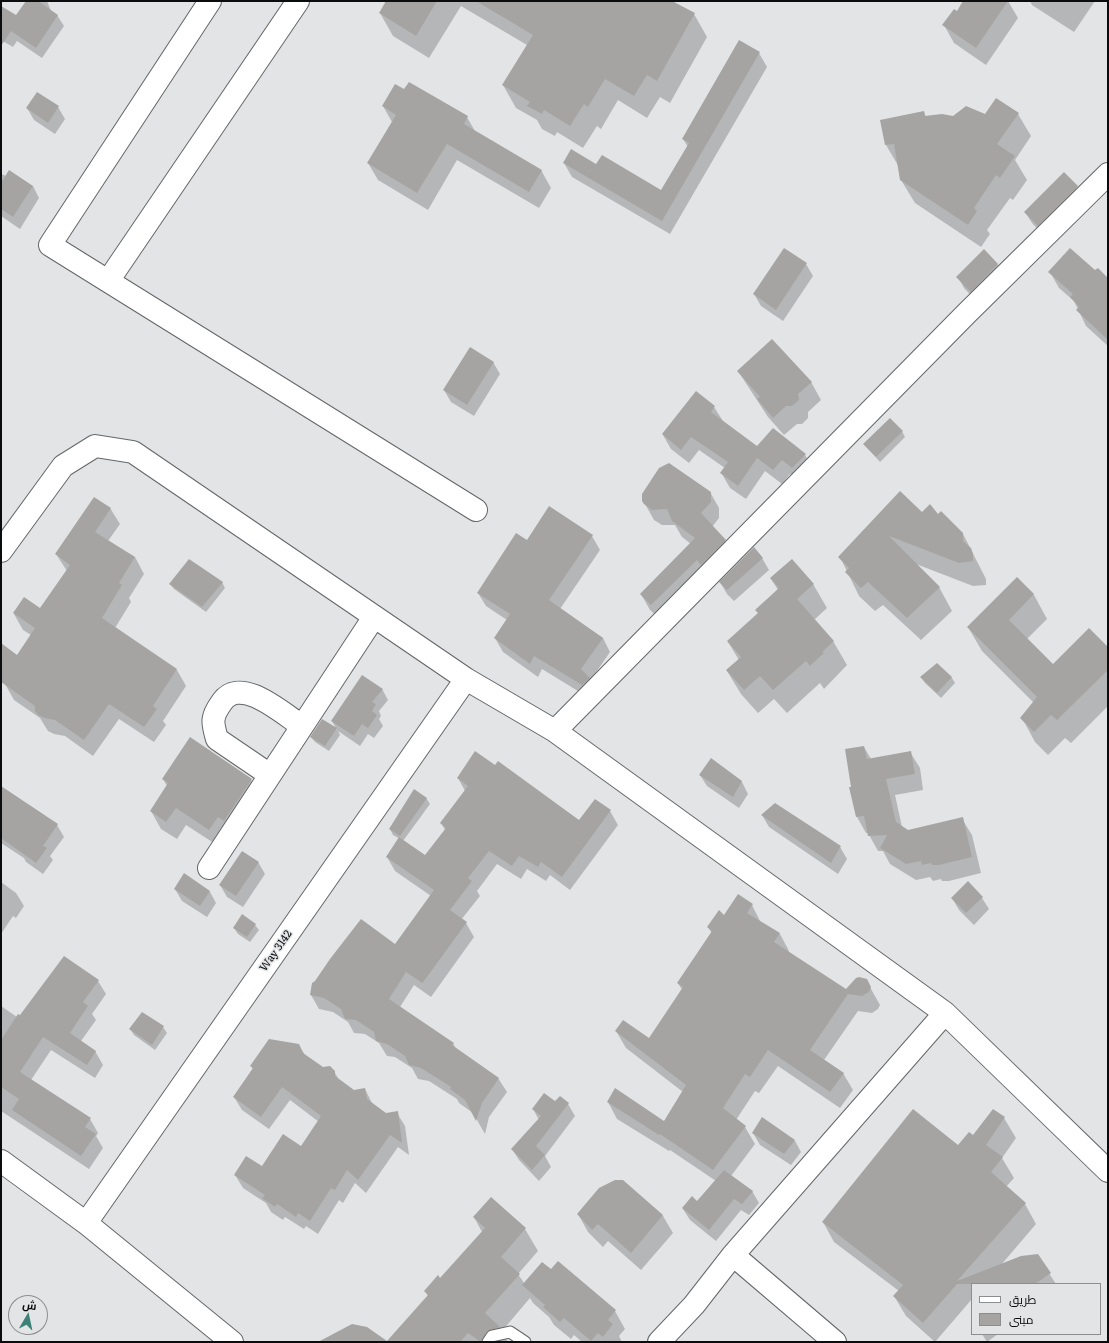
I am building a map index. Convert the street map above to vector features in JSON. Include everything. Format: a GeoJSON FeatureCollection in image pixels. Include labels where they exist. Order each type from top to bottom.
{"type":"FeatureCollection","features":[{"type":"Feature","properties":{"kind":"street"},"geometry":{"type":"LineString","coordinates":[[210,1],[50,245],[476,510]]}},
{"type":"Feature","properties":{"kind":"street"},"geometry":{"type":"LineString","coordinates":[[108,281],[298,1]]}},
{"type":"Feature","properties":{"kind":"street"},"geometry":{"type":"LineString","coordinates":[[555,731],[967,313],[1108,174]]}},
{"type":"Feature","properties":{"kind":"street"},"geometry":{"type":"LineString","coordinates":[[1,551],[63,466],[96,446],[133,452],[466,679],[555,731],[945,1013],[1108,1171]]}},
{"type":"Feature","properties":{"kind":"street"},"geometry":{"type":"LineString","coordinates":[[209,868],[374,617]]}},
{"type":"Feature","properties":{"kind":"street","name":"Way 3142"},"geometry":{"type":"LineString","coordinates":[[86,1223],[466,679]]}},
{"type":"Feature","properties":{"kind":"street"},"geometry":{"type":"LineString","coordinates":[[270,775],[217,739],[213,726],[213,714],[225,698],[238,692],[253,694],[302,726]]}},
{"type":"Feature","properties":{"kind":"street"},"geometry":{"type":"LineString","coordinates":[[659,1342],[694,1305],[733,1255],[945,1013]]}},
{"type":"Feature","properties":{"kind":"street"},"geometry":{"type":"LineString","coordinates":[[1,1161],[86,1223],[232,1342]]}},
{"type":"Feature","properties":{"kind":"street"},"geometry":{"type":"LineString","coordinates":[[733,1255],[834,1342]]}},
{"type":"Feature","properties":{"kind":"lane"},"geometry":{"type":"LineString","coordinates":[[488,1342],[492,1336],[510,1332],[525,1342]]}},
{"type":"Feature","properties":{"kind":"building"},"geometry":{"type":"Polygon","coordinates":[[[26,1],[38,1],[58,15],[36,48],[11,31],[1,46],[1,6],[16,15],[26,1]]]}},
{"type":"Feature","properties":{"kind":"building"},"geometry":{"type":"Polygon","coordinates":[[[386,1],[437,1],[416,36],[379,13],[386,1]]]}},
{"type":"Feature","properties":{"kind":"building"},"geometry":{"type":"Polygon","coordinates":[[[476,1],[672,1],[695,13],[657,81],[647,75],[634,96],[605,79],[588,107],[584,104],[570,126],[544,110],[542,114],[527,106],[530,102],[502,85],[533,35],[476,1]]]}},
{"type":"Feature","properties":{"kind":"building"},"geometry":{"type":"Polygon","coordinates":[[[963,1],[1008,1],[976,48],[942,25],[954,9],[957,11],[963,1]]]}},
{"type":"Feature","properties":{"kind":"building"},"geometry":{"type":"Polygon","coordinates":[[[739,40],[760,52],[662,221],[563,163],[571,149],[596,164],[602,155],[661,190],[689,143],[682,139],[739,40]]]}},
{"type":"Feature","properties":{"kind":"building"},"geometry":{"type":"Polygon","coordinates":[[[409,82],[468,116],[464,124],[542,170],[529,192],[447,144],[417,193],[367,163],[396,115],[382,106],[395,84],[404,89],[409,82]]]}},
{"type":"Feature","properties":{"kind":"building"},"geometry":{"type":"Polygon","coordinates":[[[37,92],[59,106],[48,123],[26,108],[37,92]]]}},
{"type":"Feature","properties":{"kind":"building"},"geometry":{"type":"Polygon","coordinates":[[[996,98],[1019,113],[997,144],[1015,156],[1000,178],[996,175],[974,208],[977,211],[968,225],[900,180],[894,144],[885,145],[880,120],[924,111],[925,116],[942,114],[953,116],[966,106],[985,114],[996,98]]]}},
{"type":"Feature","properties":{"kind":"building"},"geometry":{"type":"Polygon","coordinates":[[[9,170],[33,186],[13,217],[1,209],[1,183],[9,170]]]}},
{"type":"Feature","properties":{"kind":"building"},"geometry":{"type":"Polygon","coordinates":[[[1064,172],[1078,186],[1038,226],[1024,212],[1064,172]]]}},
{"type":"Feature","properties":{"kind":"building"},"geometry":{"type":"Polygon","coordinates":[[[784,248],[807,263],[776,310],[753,294],[784,248]]]}},
{"type":"Feature","properties":{"kind":"building"},"geometry":{"type":"Polygon","coordinates":[[[1070,248],[1095,270],[1098,268],[1108,278],[1108,340],[1076,310],[1079,307],[1070,297],[1073,294],[1048,272],[1070,248]]]}},
{"type":"Feature","properties":{"kind":"building"},"geometry":{"type":"Polygon","coordinates":[[[984,249],[998,264],[971,292],[956,277],[984,249]]]}},
{"type":"Feature","properties":{"kind":"building"},"geometry":{"type":"Polygon","coordinates":[[[772,339],[812,382],[798,394],[799,400],[792,406],[786,406],[773,418],[757,399],[760,397],[737,371],[772,339]]]}},
{"type":"Feature","properties":{"kind":"building"},"geometry":{"type":"Polygon","coordinates":[[[470,347],[494,362],[467,405],[443,390],[470,347]]]}},
{"type":"Feature","properties":{"kind":"building"},"geometry":{"type":"Polygon","coordinates":[[[696,391],[715,406],[711,412],[757,446],[773,428],[806,454],[792,468],[782,460],[773,470],[757,458],[738,486],[720,473],[728,462],[691,437],[681,450],[662,434],[696,391]]]}},
{"type":"Feature","properties":{"kind":"building"},"geometry":{"type":"Polygon","coordinates":[[[890,418],[903,431],[876,457],[863,444],[890,418]]]}},
{"type":"Feature","properties":{"kind":"building"},"geometry":{"type":"Polygon","coordinates":[[[669,463],[711,492],[711,502],[701,513],[726,540],[701,565],[697,560],[651,605],[640,594],[695,538],[672,521],[667,509],[652,510],[642,501],[642,494],[659,468],[669,463]]]}},
{"type":"Feature","properties":{"kind":"building"},"geometry":{"type":"Polygon","coordinates":[[[900,491],[922,512],[930,504],[938,514],[941,511],[963,533],[963,541],[971,548],[973,554],[973,561],[959,563],[889,536],[940,587],[907,618],[868,582],[861,588],[845,572],[849,568],[838,557],[900,491]]]}},
{"type":"Feature","properties":{"kind":"building"},"geometry":{"type":"Polygon","coordinates":[[[94,497],[111,508],[95,532],[135,557],[119,583],[122,585],[102,618],[177,669],[153,706],[157,709],[144,727],[109,704],[84,740],[55,720],[38,715],[35,711],[35,706],[1,682],[1,643],[17,655],[35,628],[13,613],[24,597],[40,608],[70,565],[55,554],[94,497]]]}},
{"type":"Feature","properties":{"kind":"building"},"geometry":{"type":"Polygon","coordinates":[[[549,506],[593,535],[549,600],[603,638],[581,669],[590,678],[582,685],[534,656],[530,664],[494,638],[510,614],[477,593],[516,533],[527,540],[549,506]]]}},
{"type":"Feature","properties":{"kind":"building"},"geometry":{"type":"Polygon","coordinates":[[[754,547],[763,558],[727,590],[719,582],[754,547]]]}},
{"type":"Feature","properties":{"kind":"building"},"geometry":{"type":"Polygon","coordinates":[[[189,559],[223,582],[202,607],[169,584],[189,559]]]}},
{"type":"Feature","properties":{"kind":"building"},"geometry":{"type":"Polygon","coordinates":[[[792,559],[814,584],[797,599],[834,641],[810,666],[806,661],[773,690],[760,676],[744,690],[726,670],[741,657],[727,641],[758,613],[755,610],[779,588],[770,578],[792,559]]]}},
{"type":"Feature","properties":{"kind":"building"},"geometry":{"type":"Polygon","coordinates":[[[1017,577],[1034,594],[1009,620],[1053,664],[1089,628],[1108,647],[1108,670],[1057,720],[1051,715],[1034,732],[1020,718],[1037,697],[967,627],[1017,577]]]}},
{"type":"Feature","properties":{"kind":"building"},"geometry":{"type":"Polygon","coordinates":[[[937,663],[952,677],[937,693],[920,677],[937,663]]]}},
{"type":"Feature","properties":{"kind":"building"},"geometry":{"type":"Polygon","coordinates":[[[362,675],[383,689],[372,702],[376,704],[372,711],[377,715],[368,728],[362,724],[354,736],[331,721],[362,675]]]}},
{"type":"Feature","properties":{"kind":"building"},"geometry":{"type":"Polygon","coordinates":[[[322,719],[337,728],[325,746],[310,737],[322,719]]]}},
{"type":"Feature","properties":{"kind":"building"},"geometry":{"type":"Polygon","coordinates":[[[190,737],[252,779],[224,821],[218,817],[209,830],[176,808],[166,822],[150,811],[168,783],[162,779],[190,737]]]}},
{"type":"Feature","properties":{"kind":"building"},"geometry":{"type":"Polygon","coordinates":[[[864,746],[867,759],[911,751],[915,774],[886,779],[896,822],[908,830],[963,817],[972,857],[939,865],[932,865],[931,863],[922,865],[921,861],[906,864],[880,848],[887,835],[868,836],[864,816],[856,817],[849,787],[851,787],[845,749],[864,746]]]}},
{"type":"Feature","properties":{"kind":"building"},"geometry":{"type":"Polygon","coordinates":[[[475,751],[495,765],[498,761],[579,820],[595,799],[611,810],[562,877],[541,862],[538,867],[519,856],[512,866],[489,851],[468,878],[472,881],[450,910],[467,922],[422,983],[406,972],[389,999],[454,1043],[452,1045],[499,1078],[482,1103],[476,1121],[465,1100],[450,1089],[451,1087],[421,1068],[409,1065],[405,1056],[387,1044],[376,1041],[374,1032],[356,1020],[345,1019],[341,1009],[324,998],[310,995],[312,983],[361,919],[395,944],[434,890],[386,857],[399,837],[425,855],[446,828],[440,823],[468,786],[457,778],[475,751]]]}},
{"type":"Feature","properties":{"kind":"building"},"geometry":{"type":"Polygon","coordinates":[[[711,758],[742,781],[733,797],[699,775],[711,758]]]}},
{"type":"Feature","properties":{"kind":"building"},"geometry":{"type":"Polygon","coordinates":[[[1,786],[58,824],[43,846],[47,848],[36,863],[1,838],[1,786]]]}},
{"type":"Feature","properties":{"kind":"building"},"geometry":{"type":"Polygon","coordinates":[[[414,789],[427,798],[400,836],[389,829],[414,789]]]}},
{"type":"Feature","properties":{"kind":"building"},"geometry":{"type":"Polygon","coordinates":[[[775,803],[841,846],[831,863],[761,815],[775,803]]]}},
{"type":"Feature","properties":{"kind":"building"},"geometry":{"type":"Polygon","coordinates":[[[242,851],[259,862],[236,896],[219,885],[242,851]]]}},
{"type":"Feature","properties":{"kind":"building"},"geometry":{"type":"Polygon","coordinates":[[[184,873],[210,891],[200,906],[174,889],[184,873]]]}},
{"type":"Feature","properties":{"kind":"building"},"geometry":{"type":"Polygon","coordinates":[[[968,881],[983,897],[966,913],[951,898],[968,881]]]}},
{"type":"Feature","properties":{"kind":"building"},"geometry":{"type":"Polygon","coordinates":[[[738,894],[753,904],[747,913],[780,933],[774,942],[846,989],[856,978],[859,977],[867,979],[871,987],[869,992],[862,996],[848,994],[810,1050],[844,1073],[830,1092],[768,1050],[750,1077],[745,1074],[723,1108],[746,1126],[713,1170],[660,1134],[659,1135],[607,1102],[615,1088],[664,1121],[686,1085],[615,1031],[623,1020],[649,1038],[683,987],[677,983],[712,931],[707,927],[719,910],[724,915],[738,894]]]}},
{"type":"Feature","properties":{"kind":"building"},"geometry":{"type":"Polygon","coordinates":[[[242,914],[256,924],[247,937],[233,928],[242,914]]]}},
{"type":"Feature","properties":{"kind":"building"},"geometry":{"type":"Polygon","coordinates":[[[64,956],[99,980],[83,1002],[88,1006],[70,1033],[96,1051],[87,1065],[43,1037],[20,1072],[91,1118],[85,1127],[96,1134],[81,1156],[12,1110],[19,1099],[1,1087],[1,1040],[18,1014],[20,1015],[64,956]]]}},
{"type":"Feature","properties":{"kind":"building"},"geometry":{"type":"Polygon","coordinates":[[[142,1012],[164,1026],[152,1045],[129,1029],[142,1012]]]}},
{"type":"Feature","properties":{"kind":"building"},"geometry":{"type":"Polygon","coordinates":[[[269,1039],[299,1044],[303,1053],[323,1067],[330,1066],[335,1071],[335,1076],[354,1090],[365,1088],[367,1099],[386,1113],[398,1111],[402,1143],[390,1135],[358,1180],[347,1170],[335,1190],[331,1188],[310,1221],[298,1213],[296,1217],[277,1204],[275,1207],[262,1198],[265,1195],[234,1175],[246,1156],[262,1166],[283,1134],[301,1146],[321,1116],[282,1087],[261,1117],[233,1097],[253,1068],[250,1066],[269,1039]]]}},
{"type":"Feature","properties":{"kind":"building"},"geometry":{"type":"Polygon","coordinates":[[[544,1093],[555,1101],[560,1096],[569,1103],[536,1146],[545,1155],[532,1170],[511,1149],[541,1116],[532,1109],[544,1093]]]}},
{"type":"Feature","properties":{"kind":"building"},"geometry":{"type":"Polygon","coordinates":[[[913,1109],[958,1145],[969,1132],[973,1135],[993,1109],[1005,1117],[986,1145],[1003,1157],[991,1172],[1026,1203],[957,1281],[1021,1256],[1038,1254],[1051,1273],[1036,1283],[957,1284],[923,1323],[893,1296],[903,1285],[822,1222],[913,1109]]]}},
{"type":"Feature","properties":{"kind":"building"},"geometry":{"type":"Polygon","coordinates":[[[762,1117],[795,1140],[784,1154],[752,1133],[762,1117]]]}},
{"type":"Feature","properties":{"kind":"building"},"geometry":{"type":"Polygon","coordinates":[[[724,1170],[753,1191],[742,1204],[734,1199],[709,1230],[682,1208],[692,1196],[697,1201],[724,1170]]]}},
{"type":"Feature","properties":{"kind":"building"},"geometry":{"type":"Polygon","coordinates":[[[615,1180],[623,1180],[663,1215],[631,1253],[598,1224],[592,1230],[577,1214],[599,1188],[615,1180]]]}},
{"type":"Feature","properties":{"kind":"building"},"geometry":{"type":"Polygon","coordinates":[[[491,1197],[526,1228],[501,1257],[520,1274],[485,1313],[500,1327],[487,1332],[481,1342],[468,1333],[460,1342],[318,1342],[352,1324],[367,1327],[387,1341],[428,1295],[424,1291],[438,1275],[440,1278],[485,1228],[473,1217],[491,1197]]]}},
{"type":"Feature","properties":{"kind":"building"},"geometry":{"type":"Polygon","coordinates":[[[558,1261],[616,1310],[608,1320],[613,1324],[603,1337],[598,1333],[591,1341],[564,1318],[560,1322],[543,1307],[545,1305],[522,1285],[542,1262],[551,1269],[558,1261]]]}}]}
